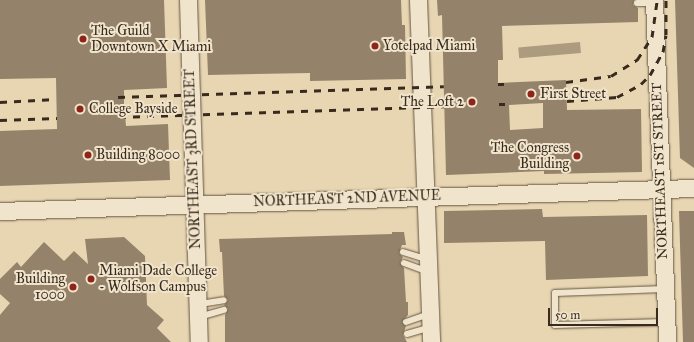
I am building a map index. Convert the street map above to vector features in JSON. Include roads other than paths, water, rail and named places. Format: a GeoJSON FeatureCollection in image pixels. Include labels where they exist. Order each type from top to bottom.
{"type":"FeatureCollection","features":[{"type":"Feature","properties":{"kind":"main road","name":"NORTHEAST 3RD STREET"},"geometry":{"type":"LineString","coordinates":[[188,0],[199,342]]}},
{"type":"Feature","properties":{"kind":"main road"},"geometry":{"type":"LineString","coordinates":[[418,0],[430,328]]}},
{"type":"Feature","properties":{"kind":"main road","name":"NORTHEAST 1ST STREET"},"geometry":{"type":"LineString","coordinates":[[654,2],[667,342]]}},
{"type":"Feature","properties":{"kind":"main road","name":"NORTHEAST 2ND AVENUE"},"geometry":{"type":"LineString","coordinates":[[0,211],[694,188]]}},
{"type":"Feature","properties":{"kind":"lane"},"geometry":{"type":"LineString","coordinates":[[637,3],[654,2]]}},
{"type":"Feature","properties":{"kind":"lane"},"geometry":{"type":"LineString","coordinates":[[403,252],[428,266]]}},
{"type":"Feature","properties":{"kind":"lane"},"geometry":{"type":"LineString","coordinates":[[404,262],[428,266]]}},
{"type":"Feature","properties":{"kind":"lane"},"geometry":{"type":"LineString","coordinates":[[665,289],[554,293],[555,326],[666,322]]}},
{"type":"Feature","properties":{"kind":"lane"},"geometry":{"type":"LineString","coordinates":[[198,311],[224,300]]}},
{"type":"Feature","properties":{"kind":"lane"},"geometry":{"type":"LineString","coordinates":[[198,311],[224,310]]}},
{"type":"Feature","properties":{"kind":"lane"},"geometry":{"type":"LineString","coordinates":[[406,322],[430,328]]}},
{"type":"Feature","properties":{"kind":"lane"},"geometry":{"type":"LineString","coordinates":[[407,334],[430,328]]}},
{"type":"Feature","properties":{"kind":"railway"},"geometry":{"type":"LineString","coordinates":[[566,82],[611,76],[637,60],[652,37],[657,0]]}},
{"type":"Feature","properties":{"kind":"railway"},"geometry":{"type":"LineString","coordinates":[[567,101],[617,97],[641,84],[650,75],[663,52],[666,35],[666,0]]}},
{"type":"Feature","properties":{"kind":"railway"},"geometry":{"type":"LineString","coordinates":[[498,84],[504,84]]}},
{"type":"Feature","properties":{"kind":"railway"},"geometry":{"type":"LineString","coordinates":[[118,97],[444,86]]}},
{"type":"Feature","properties":{"kind":"railway"},"geometry":{"type":"LineString","coordinates":[[0,102],[56,99]]}},
{"type":"Feature","properties":{"kind":"railway"},"geometry":{"type":"LineString","coordinates":[[499,104],[505,104]]}},
{"type":"Feature","properties":{"kind":"railway"},"geometry":{"type":"LineString","coordinates":[[119,117],[445,106]]}},
{"type":"Feature","properties":{"kind":"railway"},"geometry":{"type":"LineString","coordinates":[[0,120],[57,118]]}},
{"type":"Feature","properties":{"kind":"place","name":"The Guild Downtown X Miami"},"geometry":{"type":"Point","coordinates":[83,39]}},
{"type":"Feature","properties":{"kind":"place","name":"Yotelpad Miami"},"geometry":{"type":"Point","coordinates":[375,46]}},
{"type":"Feature","properties":{"kind":"place","name":"First Street"},"geometry":{"type":"Point","coordinates":[531,94]}},
{"type":"Feature","properties":{"kind":"place","name":"The Loft 2"},"geometry":{"type":"Point","coordinates":[472,102]}},
{"type":"Feature","properties":{"kind":"place","name":"College Bayside"},"geometry":{"type":"Point","coordinates":[80,109]}},
{"type":"Feature","properties":{"kind":"place","name":"Building 8000"},"geometry":{"type":"Point","coordinates":[88,155]}},
{"type":"Feature","properties":{"kind":"place","name":"The Congress Building"},"geometry":{"type":"Point","coordinates":[577,156]}},
{"type":"Feature","properties":{"kind":"place","name":"Miami Dade College - Wolfson Campus"},"geometry":{"type":"Point","coordinates":[91,279]}},
{"type":"Feature","properties":{"kind":"place","name":"Building 1000"},"geometry":{"type":"Point","coordinates":[73,287]}}]}
